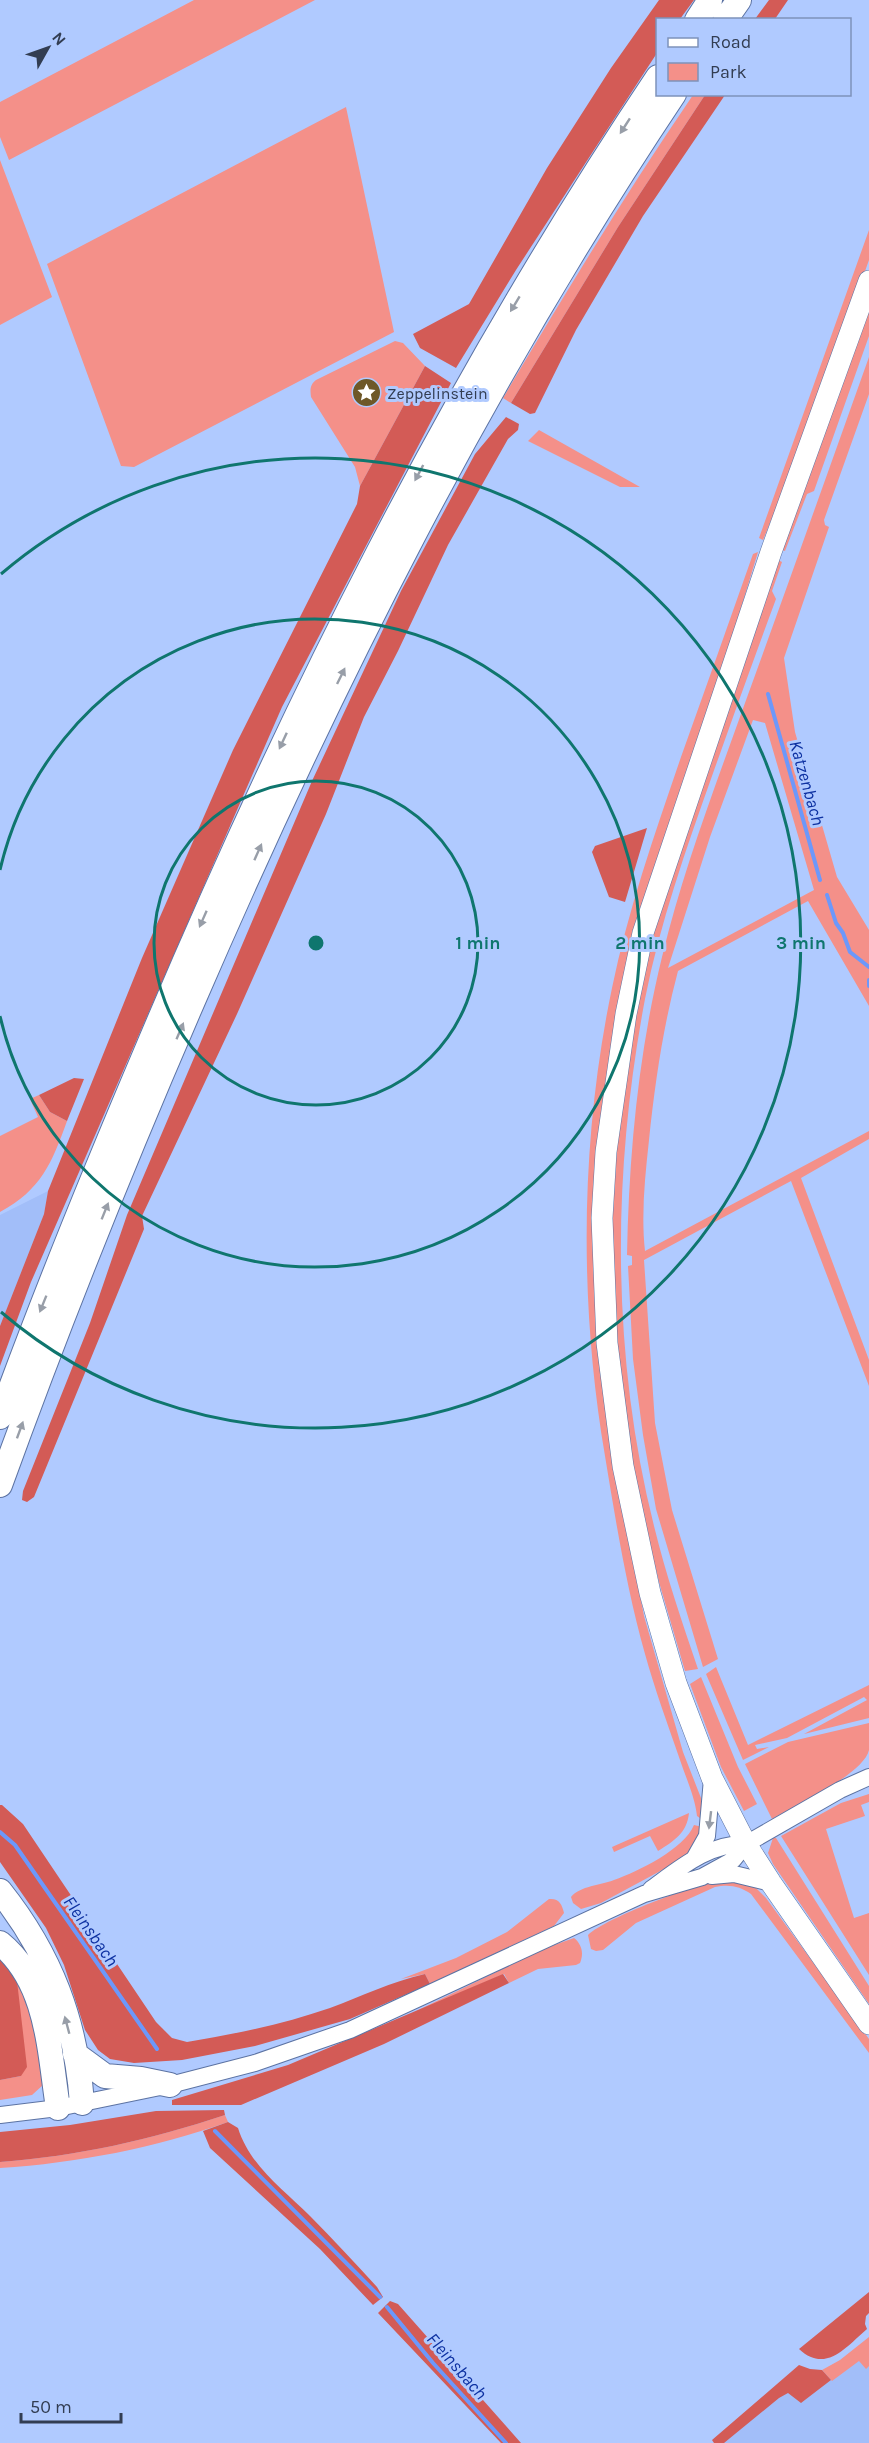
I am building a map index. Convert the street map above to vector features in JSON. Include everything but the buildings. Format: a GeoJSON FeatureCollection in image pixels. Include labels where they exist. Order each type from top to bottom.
{"type":"FeatureCollection","features":[{"type":"Feature","properties":{"kind":"highway"},"geometry":{"type":"LineString","coordinates":[[698,18],[710,0]]}},
{"type":"Feature","properties":{"kind":"highway"},"geometry":{"type":"LineString","coordinates":[[726,18],[739,0]]}},
{"type":"Feature","properties":{"kind":"highway"},"geometry":{"type":"LineString","coordinates":[[0,1416],[41,1308],[165,1005],[251,810],[310,686],[394,520],[477,368],[578,200],[656,79]]}},
{"type":"Feature","properties":{"kind":"highway"},"geometry":{"type":"LineString","coordinates":[[0,1485],[66,1308],[167,1061],[244,883],[329,700],[400,559],[473,423],[597,214],[673,96]]}},
{"type":"Feature","properties":{"kind":"highway"},"geometry":{"type":"LineString","coordinates":[[0,1891],[31,1933],[54,1978],[75,2054],[82,2103]]}},
{"type":"Feature","properties":{"kind":"highway"},"geometry":{"type":"LineString","coordinates":[[0,1943],[23,1966],[37,1994],[58,2108]]}},
{"type":"Feature","properties":{"kind":"highway"},"geometry":{"type":"LineString","coordinates":[[75,2054],[105,2076],[141,2079],[170,2085]]}},
{"type":"Feature","properties":{"kind":"main road"},"geometry":{"type":"LineString","coordinates":[[869,281],[771,552],[643,933],[626,1014],[606,1152],[602,1218],[603,1280],[612,1387],[623,1466],[637,1535],[666,1651],[712,1778],[746,1844],[869,2024]]}},
{"type":"Feature","properties":{"kind":"street"},"geometry":{"type":"LineString","coordinates":[[702,1877],[733,1860],[746,1844],[840,1790],[869,1777]]}},
{"type":"Feature","properties":{"kind":"street"},"geometry":{"type":"LineString","coordinates":[[694,1859],[707,1836],[712,1778]]}},
{"type":"Feature","properties":{"kind":"street"},"geometry":{"type":"LineString","coordinates":[[644,1894],[694,1859],[722,1846],[746,1844]]}},
{"type":"Feature","properties":{"kind":"street"},"geometry":{"type":"LineString","coordinates":[[0,2115],[58,2108],[170,2085],[255,2063],[350,2030],[644,1894],[702,1877],[734,1874],[771,1883]]}},
{"type":"Feature","properties":{"kind":"shaded area"},"geometry":{"type":"Polygon","coordinates":[[[659,0],[694,0],[681,18],[656,18],[656,55],[516,270],[456,368],[420,348],[413,334],[469,304],[547,168],[611,68],[659,0]]]}},
{"type":"Feature","properties":{"kind":"shaded area"},"geometry":{"type":"Polygon","coordinates":[[[769,0],[788,0],[776,18],[756,18],[769,0]]]}},
{"type":"Feature","properties":{"kind":"shaded area"},"geometry":{"type":"Polygon","coordinates":[[[704,96],[724,96],[643,216],[576,330],[535,413],[530,414],[511,403],[618,227],[704,96]]]}},
{"type":"Feature","properties":{"kind":"shaded area"},"geometry":{"type":"Polygon","coordinates":[[[425,366],[451,383],[282,707],[31,1282],[0,1366],[0,1326],[44,1214],[48,1191],[142,958],[233,750],[357,504],[360,486],[425,366]]]}},
{"type":"Feature","properties":{"kind":"shaded area"},"geometry":{"type":"Polygon","coordinates":[[[506,417],[519,424],[518,430],[508,439],[448,545],[364,717],[326,814],[237,1014],[142,1216],[144,1229],[34,1497],[27,1502],[22,1500],[23,1491],[90,1323],[127,1215],[312,781],[401,591],[475,454],[506,417]]]}},
{"type":"Feature","properties":{"kind":"shaded area"},"geometry":{"type":"Polygon","coordinates":[[[647,828],[625,902],[609,897],[592,852],[595,846],[647,828]]]}},
{"type":"Feature","properties":{"kind":"shaded area"},"geometry":{"type":"Polygon","coordinates":[[[74,1078],[84,1079],[67,1121],[50,1112],[39,1095],[74,1078]]]}},
{"type":"Feature","properties":{"kind":"shaded area"},"geometry":{"type":"Polygon","coordinates":[[[48,1191],[44,1214],[0,1326],[0,1215],[48,1191]]]}},
{"type":"Feature","properties":{"kind":"shaded area"},"geometry":{"type":"Polygon","coordinates":[[[0,1805],[23,1824],[156,2022],[172,2038],[187,2042],[277,2024],[313,2014],[388,1985],[425,1974],[430,1984],[350,2019],[255,2046],[182,2060],[134,2063],[110,2059],[98,2050],[85,2030],[64,1965],[46,1928],[0,1862],[0,1805]]]}},
{"type":"Feature","properties":{"kind":"shaded area"},"geometry":{"type":"Polygon","coordinates":[[[0,1958],[17,1981],[27,2067],[21,2076],[0,2080],[0,1958]]]}},
{"type":"Feature","properties":{"kind":"shaded area"},"geometry":{"type":"Polygon","coordinates":[[[503,1974],[509,1983],[384,2044],[241,2105],[172,2105],[172,2100],[288,2065],[503,1974]]]}},
{"type":"Feature","properties":{"kind":"shaded area"},"geometry":{"type":"Polygon","coordinates":[[[224,2110],[225,2115],[114,2146],[58,2156],[0,2162],[0,2132],[70,2125],[156,2111],[224,2110]]]}},
{"type":"Feature","properties":{"kind":"shaded area"},"geometry":{"type":"Polygon","coordinates":[[[228,2122],[238,2128],[243,2142],[268,2176],[336,2242],[377,2287],[383,2297],[373,2305],[320,2249],[210,2148],[203,2131],[228,2122]]]}},
{"type":"Feature","properties":{"kind":"shaded area"},"geometry":{"type":"Polygon","coordinates":[[[869,2292],[869,2313],[865,2324],[867,2329],[843,2350],[827,2358],[818,2359],[799,2349],[869,2292]]]}},
{"type":"Feature","properties":{"kind":"shaded area"},"geometry":{"type":"Polygon","coordinates":[[[390,2301],[398,2304],[521,2443],[501,2443],[378,2313],[390,2301]]]}},
{"type":"Feature","properties":{"kind":"shaded area"},"geometry":{"type":"Polygon","coordinates":[[[869,2338],[869,2443],[715,2443],[801,2372],[822,2374],[869,2338]]]}},
{"type":"Feature","properties":{"kind":"shaded area"},"geometry":{"type":"Polygon","coordinates":[[[799,2365],[822,2370],[831,2380],[801,2403],[788,2393],[724,2443],[714,2443],[712,2440],[799,2365]]]}},
{"type":"Feature","properties":{"kind":"green space"},"geometry":{"type":"Polygon","coordinates":[[[194,0],[315,0],[9,160],[0,137],[0,102],[194,0]]]}},
{"type":"Feature","properties":{"kind":"green space"},"geometry":{"type":"Polygon","coordinates":[[[692,96],[704,96],[618,227],[511,403],[503,398],[644,169],[692,96]]]}},
{"type":"Feature","properties":{"kind":"green space"},"geometry":{"type":"Polygon","coordinates":[[[346,107],[394,332],[134,467],[121,466],[47,264],[346,107]]]}},
{"type":"Feature","properties":{"kind":"green space"},"geometry":{"type":"Polygon","coordinates":[[[0,160],[52,297],[0,325],[0,160]]]}},
{"type":"Feature","properties":{"kind":"green space"},"geometry":{"type":"Polygon","coordinates":[[[869,230],[869,260],[809,428],[763,540],[759,538],[869,230]]]}},
{"type":"Feature","properties":{"kind":"green space"},"geometry":{"type":"Polygon","coordinates":[[[869,307],[869,336],[814,491],[807,494],[785,551],[782,550],[869,307]]]}},
{"type":"Feature","properties":{"kind":"green space"},"geometry":{"type":"Polygon","coordinates":[[[395,341],[403,343],[425,366],[360,486],[355,467],[311,397],[311,387],[316,380],[395,341]]]}},
{"type":"Feature","properties":{"kind":"green space"},"geometry":{"type":"Polygon","coordinates":[[[869,357],[869,394],[824,520],[825,525],[829,527],[784,658],[795,732],[837,877],[869,930],[869,1006],[808,901],[678,971],[664,1034],[654,1097],[643,1224],[645,1251],[869,1131],[869,1139],[801,1178],[869,1360],[869,1386],[791,1181],[644,1260],[655,1423],[672,1510],[718,1659],[703,1667],[656,1509],[633,1359],[628,1266],[632,1265],[632,1256],[627,1255],[636,1105],[654,994],[680,892],[711,797],[869,357]],[[753,720],[710,837],[668,968],[814,890],[765,723],[753,720]]]}},
{"type":"Feature","properties":{"kind":"green space"},"geometry":{"type":"Polygon","coordinates":[[[539,430],[640,487],[620,487],[528,441],[539,430]]]}},
{"type":"Feature","properties":{"kind":"green space"},"geometry":{"type":"Polygon","coordinates":[[[758,552],[724,664],[654,867],[601,1127],[613,1453],[644,1616],[683,1752],[701,1798],[704,1821],[697,1816],[645,1654],[627,1581],[613,1506],[591,1340],[587,1281],[589,1163],[601,1046],[626,930],[681,757],[753,554],[758,552]]]}},
{"type":"Feature","properties":{"kind":"green space"},"geometry":{"type":"Polygon","coordinates":[[[778,560],[782,562],[772,591],[776,599],[674,886],[658,942],[645,999],[626,1131],[621,1263],[630,1396],[640,1461],[654,1526],[698,1669],[685,1671],[659,1582],[641,1508],[619,1384],[611,1249],[620,1093],[645,959],[778,560]]]}},
{"type":"Feature","properties":{"kind":"green space"},"geometry":{"type":"Polygon","coordinates":[[[39,1095],[50,1112],[67,1121],[50,1162],[35,1185],[0,1212],[0,1136],[38,1117],[30,1099],[39,1095]]]}},
{"type":"Feature","properties":{"kind":"green space"},"geometry":{"type":"Polygon","coordinates":[[[716,1667],[748,1745],[869,1685],[869,1718],[804,1734],[867,1700],[864,1697],[787,1738],[755,1745],[757,1749],[769,1747],[743,1760],[706,1674],[716,1667]]]}},
{"type":"Feature","properties":{"kind":"green space"},"geometry":{"type":"Polygon","coordinates":[[[701,1677],[738,1767],[757,1804],[744,1811],[721,1767],[690,1684],[701,1677]]]}},
{"type":"Feature","properties":{"kind":"green space"},"geometry":{"type":"Polygon","coordinates":[[[869,1723],[869,1750],[855,1769],[826,1789],[772,1819],[745,1764],[788,1742],[869,1723]]]}},
{"type":"Feature","properties":{"kind":"green space"},"geometry":{"type":"Polygon","coordinates":[[[869,1794],[869,1802],[861,1805],[865,1816],[826,1829],[854,1918],[869,1913],[869,1975],[781,1836],[841,1803],[869,1794]]]}},
{"type":"Feature","properties":{"kind":"green space"},"geometry":{"type":"Polygon","coordinates":[[[689,1813],[683,1831],[658,1851],[650,1836],[614,1852],[612,1847],[689,1813]]]}},
{"type":"Feature","properties":{"kind":"green space"},"geometry":{"type":"Polygon","coordinates":[[[694,1825],[703,1827],[688,1853],[677,1862],[601,1903],[581,1909],[573,1903],[571,1897],[580,1890],[624,1876],[671,1851],[689,1834],[694,1825]]]}},
{"type":"Feature","properties":{"kind":"green space"},"geometry":{"type":"Polygon","coordinates":[[[773,1838],[776,1838],[869,1986],[869,2004],[773,1864],[768,1853],[773,1838]]]}},
{"type":"Feature","properties":{"kind":"green space"},"geometry":{"type":"Polygon","coordinates":[[[722,1879],[755,1887],[766,1898],[869,2039],[869,2053],[751,1894],[738,1887],[715,1887],[636,1923],[603,1950],[591,1949],[588,1935],[598,1928],[632,1911],[722,1879]]]}},
{"type":"Feature","properties":{"kind":"green space"},"geometry":{"type":"Polygon","coordinates":[[[549,1899],[560,1902],[564,1913],[554,1926],[430,1984],[425,1974],[401,1979],[456,1958],[507,1932],[549,1899]]]}},
{"type":"Feature","properties":{"kind":"green space"},"geometry":{"type":"Polygon","coordinates":[[[574,1938],[579,1943],[582,1953],[580,1963],[576,1965],[538,1969],[509,1983],[504,1974],[402,2018],[543,1949],[574,1938]]]}},
{"type":"Feature","properties":{"kind":"green space"},"geometry":{"type":"Polygon","coordinates":[[[4,1953],[37,2017],[43,2085],[32,2095],[0,2100],[0,2080],[21,2076],[0,1958],[4,1953]]]}},
{"type":"Feature","properties":{"kind":"green space"},"geometry":{"type":"Polygon","coordinates":[[[225,2115],[228,2122],[144,2147],[87,2158],[0,2168],[0,2162],[58,2156],[114,2146],[225,2115]]]}},
{"type":"Feature","properties":{"kind":"green space"},"geometry":{"type":"Polygon","coordinates":[[[869,2337],[869,2366],[866,2369],[859,2361],[832,2381],[822,2370],[840,2360],[869,2337]]]}},
{"type":"Feature","properties":{"kind":"waterway","name":"Katzenbach"},"geometry":{"type":"LineString","coordinates":[[768,694],[820,880]]}},
{"type":"Feature","properties":{"kind":"waterway","name":"Katzenbach"},"geometry":{"type":"LineString","coordinates":[[827,895],[836,923],[843,933],[850,952],[869,967]]}},
{"type":"Feature","properties":{"kind":"waterway","name":"Katzenbach"},"geometry":{"type":"LineString","coordinates":[[869,980],[869,986]]}},
{"type":"Feature","properties":{"kind":"waterway","name":"Fleinsbach"},"geometry":{"type":"LineString","coordinates":[[0,1832],[15,1845],[157,2049]]}},
{"type":"Feature","properties":{"kind":"waterway","name":"Fleinsbach"},"geometry":{"type":"LineString","coordinates":[[215,2131],[380,2297]]}},
{"type":"Feature","properties":{"kind":"waterway","name":"Fleinsbach"},"geometry":{"type":"LineString","coordinates":[[387,2307],[433,2363],[506,2443]]}},
{"type":"Feature","properties":{"kind":"place","name":"Zeppelinstein"},"geometry":{"type":"Point","coordinates":[366,393]}}]}
